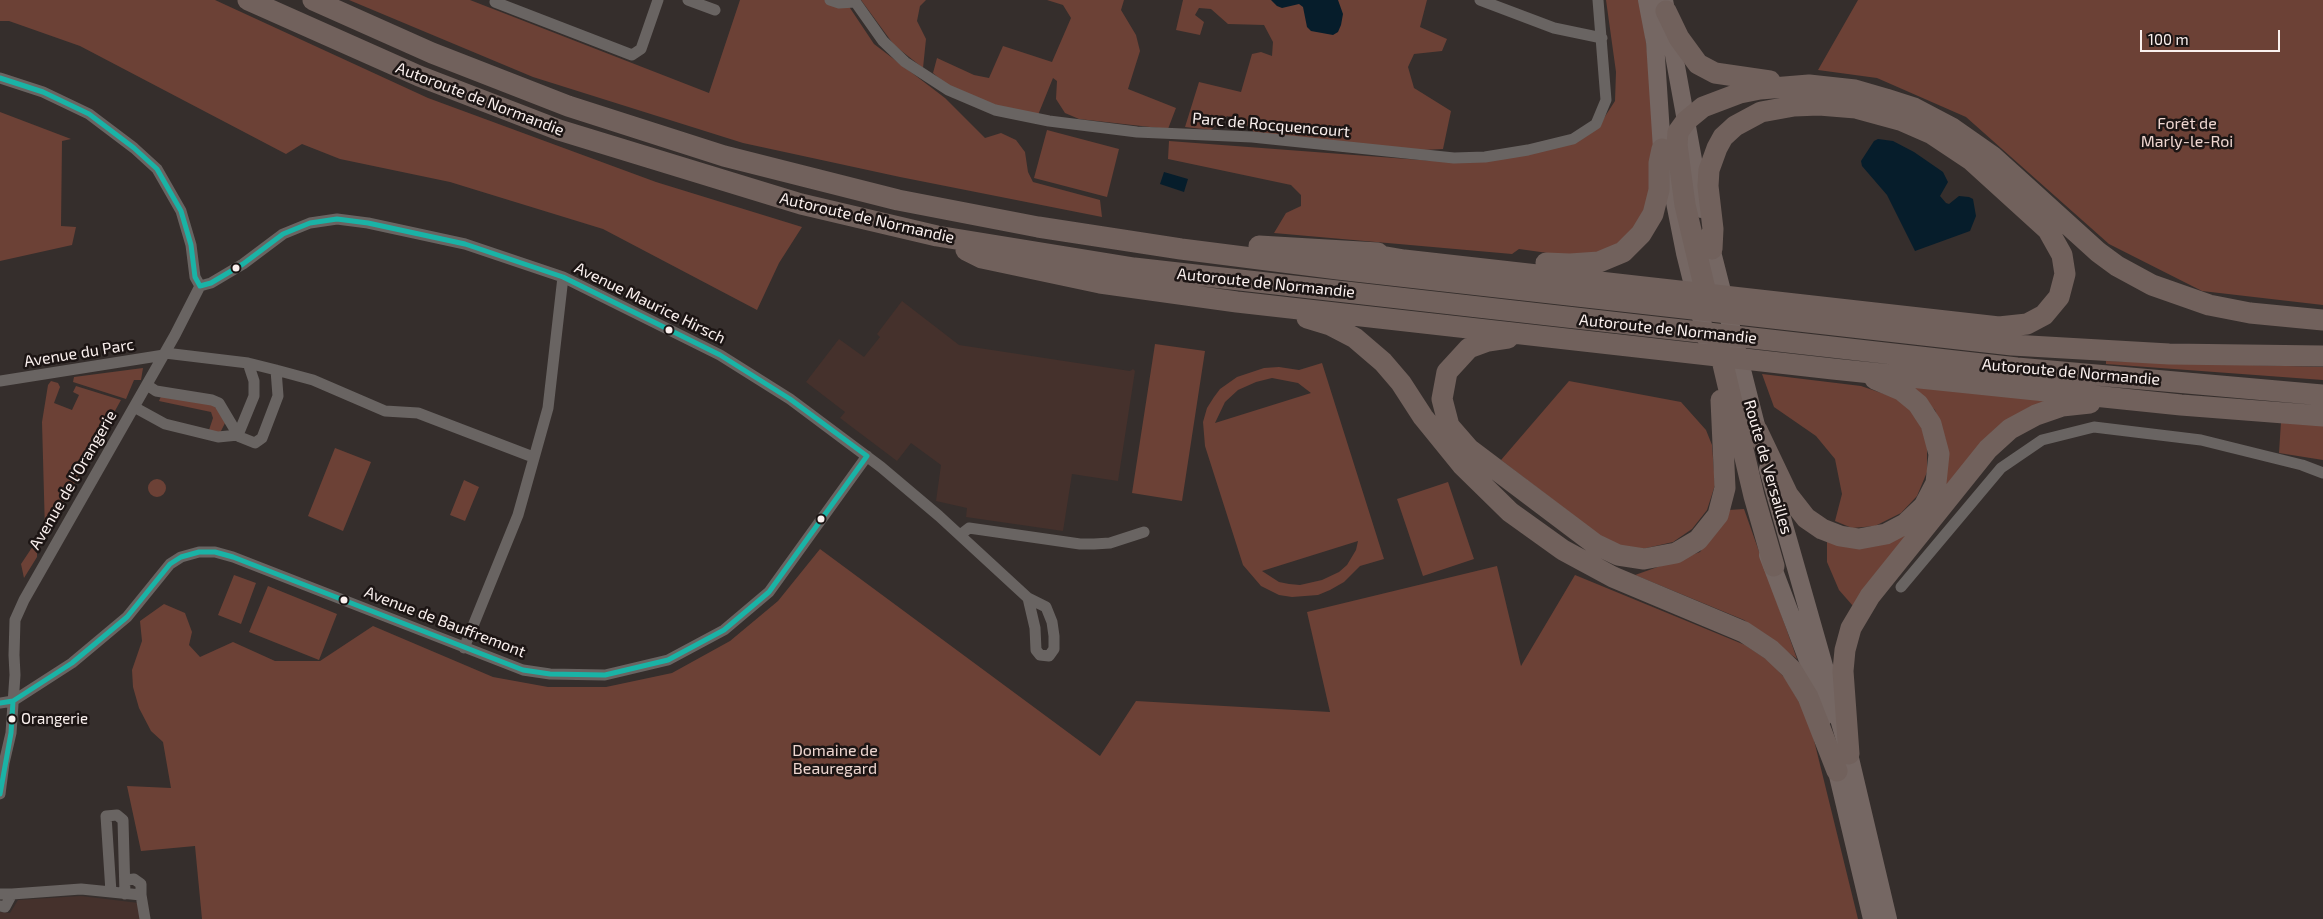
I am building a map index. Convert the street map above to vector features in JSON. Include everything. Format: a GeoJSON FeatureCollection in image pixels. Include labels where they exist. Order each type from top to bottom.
{"type":"FeatureCollection","features":[{"type":"Feature","properties":{"kind":"highway","name":"Autoroute de Normandie"},"geometry":{"type":"LineString","coordinates":[[248,0],[419,76],[558,130],[801,204],[937,236],[1134,268],[2017,368],[2323,395]]}},
{"type":"Feature","properties":{"kind":"highway","name":"Autoroute de Normandie"},"geometry":{"type":"LineString","coordinates":[[313,0],[432,53],[568,106],[724,156],[898,200],[1038,227],[1181,249],[1338,269],[2012,345],[2169,354],[2323,356]]}},
{"type":"Feature","properties":{"kind":"highway"},"geometry":{"type":"LineString","coordinates":[[1665,5],[1679,38],[1698,64],[1715,73],[1792,86]]}},
{"type":"Feature","properties":{"kind":"highway"},"geometry":{"type":"LineString","coordinates":[[1774,566],[1729,389],[1703,257],[1686,205],[1677,145],[1678,132],[1686,120],[1703,107],[1740,93],[1792,86],[1822,85],[1855,90],[1914,108],[1952,128],[1992,156],[2098,252],[2117,266],[2152,285],[2171,293],[2230,309],[2287,318],[2323,320]]}},
{"type":"Feature","properties":{"kind":"highway"},"geometry":{"type":"LineString","coordinates":[[1363,253],[1404,260],[1999,327],[2027,324],[2044,315],[2059,297],[2065,274],[2062,255],[2048,230],[1970,160],[1932,134],[1900,120],[1856,108],[1819,105],[1794,106],[1762,112],[1735,126],[1723,138],[1709,170],[1708,186],[1712,228],[1703,257]]}},
{"type":"Feature","properties":{"kind":"highway"},"geometry":{"type":"LineString","coordinates":[[1181,249],[1215,243],[1570,264],[1599,262],[1623,252],[1641,234],[1653,214],[1659,190],[1659,163],[1662,149]]}},
{"type":"Feature","properties":{"kind":"highway"},"geometry":{"type":"LineString","coordinates":[[937,236],[982,258],[1100,283],[1237,302],[1554,336],[1833,369],[2181,404],[2323,416]]}},
{"type":"Feature","properties":{"kind":"highway"},"geometry":{"type":"LineString","coordinates":[[1237,302],[1246,307],[1308,318],[1330,325],[1355,338],[1383,362],[1401,383],[1424,417],[1462,466],[1510,512],[1563,550],[1613,577],[1744,632],[1771,650],[1791,669],[1808,697],[1837,771]]}},
{"type":"Feature","properties":{"kind":"highway"},"geometry":{"type":"LineString","coordinates":[[1554,336],[1488,340],[1469,348],[1447,372],[1442,399],[1449,426],[1469,449],[1595,544],[1618,555],[1644,559],[1676,553],[1698,540],[1718,515],[1725,488],[1729,389]]}},
{"type":"Feature","properties":{"kind":"highway"},"geometry":{"type":"LineString","coordinates":[[1757,430],[1792,502],[1806,518],[1822,529],[1840,536],[1864,538],[1886,534],[1905,524],[1924,506],[1936,483],[1939,454],[1932,424],[1918,404],[1901,390],[1874,379],[1833,369]]}},
{"type":"Feature","properties":{"kind":"highway"},"geometry":{"type":"LineString","coordinates":[[1849,754],[1843,671],[1845,650],[1851,628],[1870,596],[1988,449],[2010,429],[2036,415],[2062,406],[2086,403],[2181,404]]}},
{"type":"Feature","properties":{"kind":"main road"},"geometry":{"type":"LineString","coordinates":[[1647,0],[1655,42],[1662,149],[1703,257]]}},
{"type":"Feature","properties":{"kind":"main road"},"geometry":{"type":"LineString","coordinates":[[1665,5],[1686,120]]}},
{"type":"Feature","properties":{"kind":"main road","name":"Route de Versailles"},"geometry":{"type":"LineString","coordinates":[[1729,389],[1757,430],[1849,754],[1888,919]]}},
{"type":"Feature","properties":{"kind":"main road"},"geometry":{"type":"LineString","coordinates":[[1774,566],[1815,679],[1872,919]]}},
{"type":"Feature","properties":{"kind":"street"},"geometry":{"type":"LineString","coordinates":[[494,1],[632,55],[641,50],[658,0]]}},
{"type":"Feature","properties":{"kind":"street"},"geometry":{"type":"LineString","coordinates":[[688,0],[715,10]]}},
{"type":"Feature","properties":{"kind":"street"},"geometry":{"type":"LineString","coordinates":[[830,0],[839,3],[855,1]]}},
{"type":"Feature","properties":{"kind":"street"},"geometry":{"type":"LineString","coordinates":[[1480,0],[1554,28],[1602,38]]}},
{"type":"Feature","properties":{"kind":"street","name":"Parc de Rocquencourt"},"geometry":{"type":"LineString","coordinates":[[855,1],[883,41],[905,62],[948,90],[995,110],[1049,121],[1136,132],[1252,137],[1454,158],[1485,157],[1528,150],[1573,139],[1596,124],[1606,100],[1598,0]]}},
{"type":"Feature","properties":{"kind":"street"},"geometry":{"type":"LineString","coordinates":[[0,78],[43,92],[89,114],[134,148],[157,169],[182,210],[191,245],[195,277],[200,286]]}},
{"type":"Feature","properties":{"kind":"street","name":"Avenue Maurice Hirsch"},"geometry":{"type":"LineString","coordinates":[[200,286],[211,283],[243,264],[283,234],[310,223],[337,219],[368,223],[465,244],[563,277],[720,355],[790,400],[907,487],[1028,598]]}},
{"type":"Feature","properties":{"kind":"street"},"geometry":{"type":"LineString","coordinates":[[464,648],[518,515],[550,398],[563,277]]}},
{"type":"Feature","properties":{"kind":"street","name":"Avenue de l'Orangerie"},"geometry":{"type":"LineString","coordinates":[[0,794],[4,763],[11,733],[14,701],[16,620],[32,585],[164,354],[200,286]]}},
{"type":"Feature","properties":{"kind":"street","name":"Avenue du Parc"},"geometry":{"type":"LineString","coordinates":[[0,381],[164,354],[248,364],[313,380],[385,411],[418,412],[533,458]]}},
{"type":"Feature","properties":{"kind":"street"},"geometry":{"type":"LineString","coordinates":[[238,434],[254,396],[254,381],[248,364]]}},
{"type":"Feature","properties":{"kind":"street"},"geometry":{"type":"LineString","coordinates":[[146,385],[156,390],[212,400],[219,403],[240,438],[254,443],[262,438],[278,396],[276,370]]}},
{"type":"Feature","properties":{"kind":"street"},"geometry":{"type":"LineString","coordinates":[[134,407],[164,424],[218,437],[238,434]]}},
{"type":"Feature","properties":{"kind":"street"},"geometry":{"type":"LineString","coordinates":[[1901,586],[2001,468],[2042,440],[2094,427],[2201,440],[2302,465],[2323,474]]}},
{"type":"Feature","properties":{"kind":"street","name":"Avenue de Bauffremont"},"geometry":{"type":"LineString","coordinates":[[14,701],[72,663],[127,617],[170,564],[181,557],[199,552],[215,552],[233,557],[523,670],[550,674],[605,674],[668,660],[724,630],[769,592],[867,456]]}},
{"type":"Feature","properties":{"kind":"street"},"geometry":{"type":"LineString","coordinates":[[960,535],[969,528],[1080,544],[1094,544],[1110,543],[1144,532]]}},
{"type":"Feature","properties":{"kind":"street"},"geometry":{"type":"LineString","coordinates":[[0,703],[14,701]]}},
{"type":"Feature","properties":{"kind":"street"},"geometry":{"type":"LineString","coordinates":[[110,892],[106,816],[117,815],[123,820],[125,894]]}},
{"type":"Feature","properties":{"kind":"street"},"geometry":{"type":"LineString","coordinates":[[126,880],[134,879],[140,884],[145,919]]}},
{"type":"Feature","properties":{"kind":"street"},"geometry":{"type":"LineString","coordinates":[[0,906],[5,907],[6,894],[81,889],[141,895]]}},
{"type":"Feature","properties":{"kind":"shaded area"},"geometry":{"type":"Polygon","coordinates":[[[902,301],[959,345],[1130,371],[1133,369],[1135,371],[1118,481],[1072,474],[1063,531],[966,517],[967,508],[936,501],[941,465],[911,443],[897,461],[840,418],[845,412],[806,382],[839,339],[864,357],[880,337],[877,334],[902,301]]]}},
{"type":"Feature","properties":{"kind":"shaded area"},"geometry":{"type":"Polygon","coordinates":[[[81,896],[139,903],[141,919],[0,919],[0,912],[10,913],[18,900],[81,896]]]}},
{"type":"Feature","properties":{"kind":"green space"},"geometry":{"type":"Polygon","coordinates":[[[0,0],[215,0],[428,98],[656,182],[802,227],[779,263],[757,310],[603,229],[450,182],[340,159],[302,144],[286,154],[80,46],[9,21],[0,21],[0,0]]]}},
{"type":"Feature","properties":{"kind":"green space"},"geometry":{"type":"Polygon","coordinates":[[[349,0],[470,0],[709,93],[740,0],[848,0],[850,8],[874,44],[945,98],[985,138],[1001,133],[1016,140],[1025,152],[1028,172],[1033,182],[1100,200],[1102,217],[900,177],[743,143],[533,77],[349,0]]]}},
{"type":"Feature","properties":{"kind":"green space"},"geometry":{"type":"Polygon","coordinates":[[[861,0],[926,0],[920,6],[917,21],[926,39],[923,68],[894,45],[861,0]]]}},
{"type":"Feature","properties":{"kind":"green space"},"geometry":{"type":"Polygon","coordinates":[[[1047,0],[1124,0],[1121,10],[1136,35],[1140,51],[1128,89],[1176,108],[1168,129],[1079,119],[1065,113],[1056,99],[1057,81],[1053,78],[1038,115],[993,106],[949,87],[933,73],[937,58],[974,75],[989,78],[1003,46],[1052,62],[1071,18],[1063,5],[1047,0]]]}},
{"type":"Feature","properties":{"kind":"green space"},"geometry":{"type":"Polygon","coordinates":[[[1183,0],[1427,0],[1420,27],[1447,39],[1442,51],[1414,54],[1408,67],[1414,88],[1451,111],[1443,149],[1422,150],[1256,134],[1241,120],[1227,116],[1211,130],[1185,127],[1199,82],[1241,92],[1252,54],[1261,52],[1272,56],[1273,42],[1264,25],[1228,24],[1211,9],[1199,8],[1195,15],[1204,22],[1200,35],[1176,30],[1183,0]]]}},
{"type":"Feature","properties":{"kind":"green space"},"geometry":{"type":"Polygon","coordinates":[[[1606,0],[1641,0],[1654,111],[1653,189],[1634,232],[1605,252],[1577,257],[1519,249],[1512,254],[1274,233],[1286,213],[1301,206],[1301,195],[1291,185],[1168,159],[1169,141],[1434,161],[1573,140],[1602,121],[1615,101],[1616,72],[1606,0]]]}},
{"type":"Feature","properties":{"kind":"green space","name":"Forêt de Marly-le-Roi"},"geometry":{"type":"Polygon","coordinates":[[[1858,0],[2323,0],[2323,305],[2202,291],[2109,244],[1966,117],[1877,78],[1818,70],[1858,0]]]}},
{"type":"Feature","properties":{"kind":"green space"},"geometry":{"type":"Polygon","coordinates":[[[0,112],[71,139],[62,141],[61,226],[76,227],[72,245],[0,261],[0,112]]]}},
{"type":"Feature","properties":{"kind":"green space"},"geometry":{"type":"Polygon","coordinates":[[[1047,130],[1119,149],[1107,197],[1034,178],[1047,130]]]}},
{"type":"Feature","properties":{"kind":"green space"},"geometry":{"type":"Polygon","coordinates":[[[1155,344],[1205,351],[1182,501],[1132,493],[1155,344]]]}},
{"type":"Feature","properties":{"kind":"green space"},"geometry":{"type":"Polygon","coordinates":[[[2106,361],[2323,367],[2323,380],[2106,364],[2106,361]]]}},
{"type":"Feature","properties":{"kind":"green space"},"geometry":{"type":"Polygon","coordinates":[[[1322,363],[1384,559],[1360,566],[1344,582],[1318,595],[1292,597],[1279,595],[1261,586],[1243,565],[1205,446],[1203,422],[1207,408],[1220,389],[1237,377],[1264,368],[1279,367],[1299,370],[1322,363]],[[1272,378],[1256,382],[1238,390],[1225,402],[1215,423],[1311,393],[1298,383],[1272,378]],[[1358,541],[1262,571],[1279,582],[1289,584],[1300,585],[1322,580],[1339,572],[1347,565],[1356,550],[1358,541]]]}},
{"type":"Feature","properties":{"kind":"green space"},"geometry":{"type":"Polygon","coordinates":[[[143,368],[141,380],[134,380],[126,399],[73,382],[74,377],[143,368]]]}},
{"type":"Feature","properties":{"kind":"green space"},"geometry":{"type":"Polygon","coordinates":[[[1762,374],[1861,386],[1902,400],[1918,418],[1927,443],[1927,472],[1917,496],[1901,513],[1875,526],[1852,528],[1835,521],[1842,494],[1835,459],[1816,436],[1774,407],[1762,374]]]}},
{"type":"Feature","properties":{"kind":"green space"},"geometry":{"type":"Polygon","coordinates":[[[51,381],[58,383],[60,387],[54,403],[72,410],[79,395],[73,392],[76,386],[121,400],[73,486],[45,531],[42,422],[48,385],[51,381]]]}},
{"type":"Feature","properties":{"kind":"green space"},"geometry":{"type":"Polygon","coordinates":[[[1569,381],[1681,402],[1706,430],[1712,445],[1715,485],[1707,510],[1692,529],[1673,542],[1642,549],[1620,546],[1599,535],[1501,460],[1569,381]]]}},
{"type":"Feature","properties":{"kind":"green space"},"geometry":{"type":"Polygon","coordinates":[[[1906,383],[2063,399],[1938,498],[1946,441],[1935,410],[1906,383]]]}},
{"type":"Feature","properties":{"kind":"green space"},"geometry":{"type":"Polygon","coordinates":[[[162,394],[211,401],[226,421],[220,433],[209,430],[213,418],[211,412],[159,401],[162,394]]]}},
{"type":"Feature","properties":{"kind":"green space"},"geometry":{"type":"Polygon","coordinates":[[[2281,422],[2323,425],[2323,460],[2279,453],[2281,422]]]}},
{"type":"Feature","properties":{"kind":"green space"},"geometry":{"type":"Polygon","coordinates":[[[335,448],[371,462],[343,531],[308,516],[335,448]]]}},
{"type":"Feature","properties":{"kind":"green space"},"geometry":{"type":"Polygon","coordinates":[[[157,479],[163,482],[166,488],[163,494],[157,497],[151,494],[148,488],[151,482],[157,479]]]}},
{"type":"Feature","properties":{"kind":"green space"},"geometry":{"type":"Polygon","coordinates":[[[464,480],[479,487],[465,521],[450,515],[464,480]]]}},
{"type":"Feature","properties":{"kind":"green space"},"geometry":{"type":"Polygon","coordinates":[[[1448,482],[1474,559],[1423,576],[1397,499],[1448,482]]]}},
{"type":"Feature","properties":{"kind":"green space"},"geometry":{"type":"Polygon","coordinates":[[[1744,509],[1797,659],[1744,620],[1635,575],[1700,552],[1729,510],[1744,509]]]}},
{"type":"Feature","properties":{"kind":"green space"},"geometry":{"type":"Polygon","coordinates":[[[1909,532],[1853,606],[1839,590],[1827,562],[1827,541],[1909,532]]]}},
{"type":"Feature","properties":{"kind":"green space"},"geometry":{"type":"Polygon","coordinates":[[[37,540],[37,557],[24,578],[21,564],[37,540]]]}},
{"type":"Feature","properties":{"kind":"green space","name":"Domaine de Beauregard"},"geometry":{"type":"Polygon","coordinates":[[[820,549],[1100,756],[1136,701],[1330,712],[1307,612],[1497,566],[1521,666],[1575,575],[1745,645],[1769,661],[1785,678],[1802,707],[1811,728],[1858,919],[202,919],[195,846],[141,851],[127,786],[171,788],[163,742],[151,731],[139,708],[133,687],[132,670],[142,641],[140,621],[164,604],[185,613],[192,632],[189,645],[200,657],[233,642],[275,661],[320,661],[373,626],[493,677],[548,687],[606,687],[672,673],[730,641],[778,601],[820,549]]]}},
{"type":"Feature","properties":{"kind":"green space"},"geometry":{"type":"Polygon","coordinates":[[[234,575],[256,583],[241,624],[218,615],[234,575]]]}},
{"type":"Feature","properties":{"kind":"green space"},"geometry":{"type":"Polygon","coordinates":[[[268,586],[337,614],[319,660],[249,632],[268,586]]]}},
{"type":"Feature","properties":{"kind":"water"},"geometry":{"type":"Polygon","coordinates":[[[1271,0],[1338,0],[1343,14],[1341,25],[1338,32],[1333,35],[1311,31],[1307,27],[1303,7],[1299,4],[1282,8],[1271,0]]]}},
{"type":"Feature","properties":{"kind":"water"},"geometry":{"type":"Polygon","coordinates":[[[1878,139],[1893,141],[1914,152],[1943,172],[1948,182],[1940,196],[1946,203],[1949,204],[1959,196],[1973,199],[1976,216],[1970,231],[1915,251],[1887,195],[1862,166],[1861,161],[1874,141],[1878,139]]]}},
{"type":"Feature","properties":{"kind":"water"},"geometry":{"type":"Polygon","coordinates":[[[1164,172],[1188,179],[1184,192],[1160,184],[1164,172]]]}},
{"type":"Feature","properties":{"kind":"transit line"},"geometry":{"type":"LineString","coordinates":[[0,78],[43,92],[89,114],[134,148],[157,169],[181,211],[191,245],[195,277],[200,286]]}},
{"type":"Feature","properties":{"kind":"transit line"},"geometry":{"type":"LineString","coordinates":[[200,286],[211,283],[243,264],[283,234],[310,223],[337,219],[368,223],[465,244],[563,277],[720,355],[790,399],[867,456]]}},
{"type":"Feature","properties":{"kind":"transit line"},"geometry":{"type":"LineString","coordinates":[[0,703],[13,701],[72,663],[127,617],[170,564],[181,557],[199,552],[215,552],[233,557],[523,670],[550,674],[605,675],[668,660],[724,630],[769,592],[867,456]]}},
{"type":"Feature","properties":{"kind":"transit line"},"geometry":{"type":"LineString","coordinates":[[0,794],[11,733],[13,701]]}},
{"type":"Feature","properties":{"kind":"place","name":"Orangerie"},"geometry":{"type":"Point","coordinates":[12,719]}}]}
